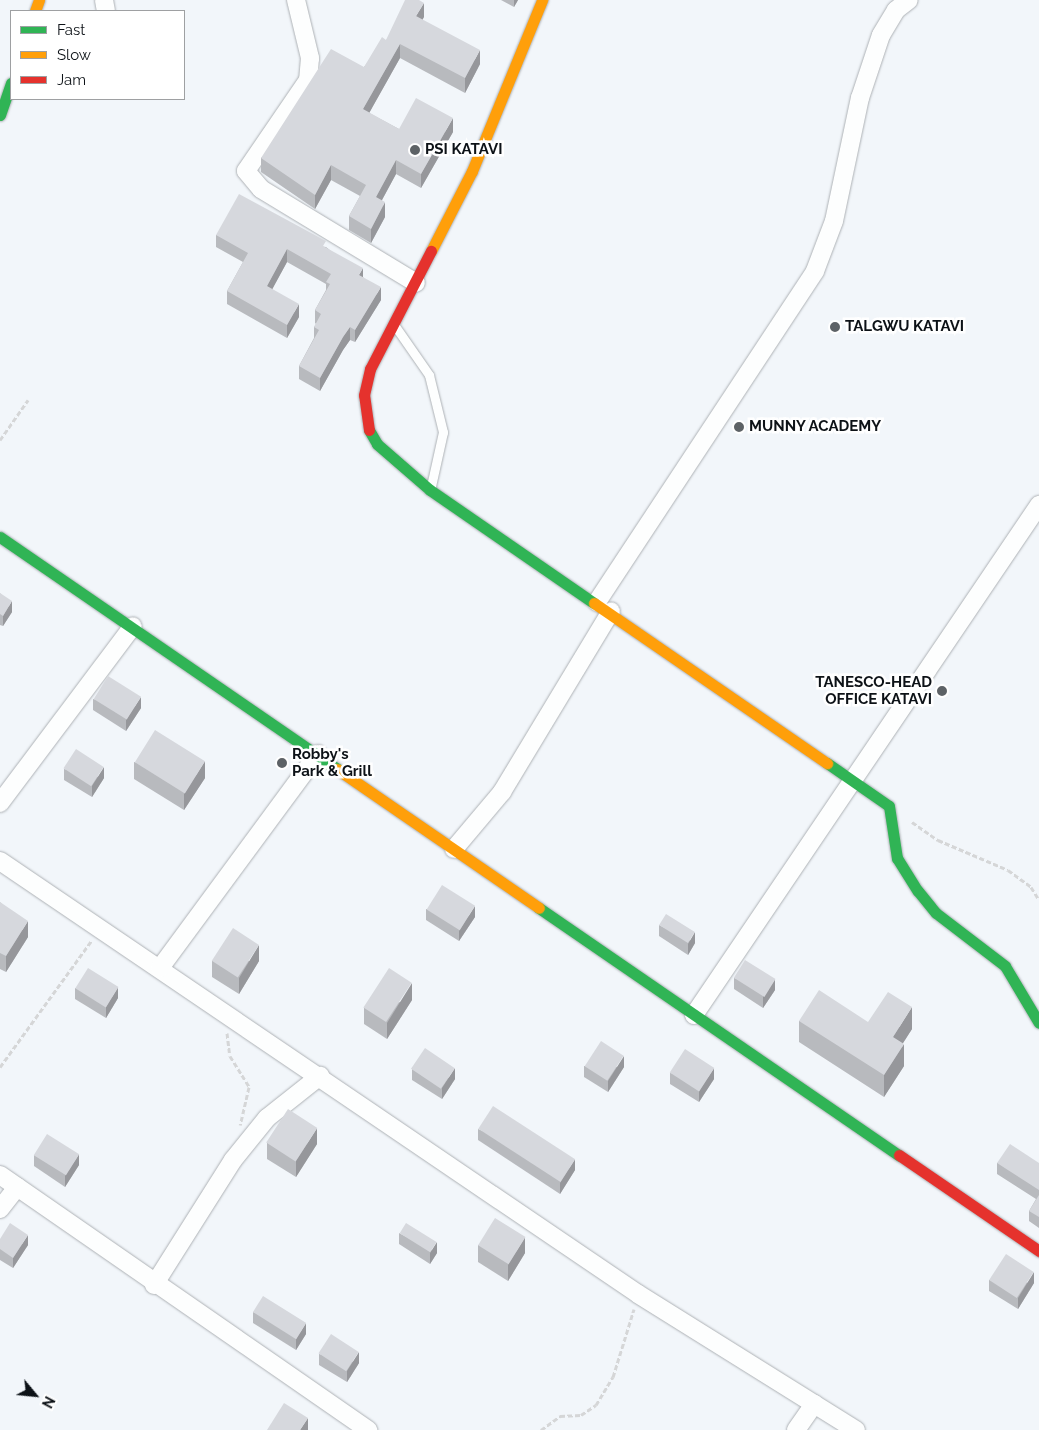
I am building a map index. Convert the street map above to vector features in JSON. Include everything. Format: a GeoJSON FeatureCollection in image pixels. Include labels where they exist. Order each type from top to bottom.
{"type":"FeatureCollection","features":[{"type":"Feature","properties":{"kind":"street"},"geometry":{"type":"LineString","coordinates":[[296,0],[310,58],[308,80],[246,171],[261,189],[416,283]]}},
{"type":"Feature","properties":{"kind":"street"},"geometry":{"type":"LineString","coordinates":[[542,0],[472,171],[416,283],[370,369],[365,414],[377,444],[430,490],[604,606],[856,779],[888,806],[897,858],[918,891],[936,913],[1005,966],[1039,1023]]}},
{"type":"Feature","properties":{"kind":"street"},"geometry":{"type":"LineString","coordinates":[[454,848],[502,792],[604,606],[815,271],[834,221],[860,98],[881,34],[896,10],[909,0]]}},
{"type":"Feature","properties":{"kind":"street"},"geometry":{"type":"LineString","coordinates":[[0,115],[10,86]]}},
{"type":"Feature","properties":{"kind":"street"},"geometry":{"type":"LineString","coordinates":[[694,1015],[856,779],[1039,504]]}},
{"type":"Feature","properties":{"kind":"street"},"geometry":{"type":"LineString","coordinates":[[0,537],[133,626],[694,1015],[1039,1251]]}},
{"type":"Feature","properties":{"kind":"street"},"geometry":{"type":"LineString","coordinates":[[0,803],[133,626]]}},
{"type":"Feature","properties":{"kind":"street"},"geometry":{"type":"LineString","coordinates":[[160,968],[318,754]]}},
{"type":"Feature","properties":{"kind":"street"},"geometry":{"type":"LineString","coordinates":[[0,861],[102,928],[228,1016],[296,1059],[638,1294],[856,1430]]}},
{"type":"Feature","properties":{"kind":"street"},"geometry":{"type":"LineString","coordinates":[[294,1092],[296,1059]]}},
{"type":"Feature","properties":{"kind":"street"},"geometry":{"type":"LineString","coordinates":[[154,1284],[233,1160],[294,1092],[320,1076]]}},
{"type":"Feature","properties":{"kind":"street"},"geometry":{"type":"LineString","coordinates":[[0,1175],[154,1284],[368,1430]]}},
{"type":"Feature","properties":{"kind":"street"},"geometry":{"type":"LineString","coordinates":[[0,1209],[18,1187]]}},
{"type":"Feature","properties":{"kind":"street"},"geometry":{"type":"LineString","coordinates":[[796,1430],[814,1404]]}},
{"type":"Feature","properties":{"kind":"lane"},"geometry":{"type":"LineString","coordinates":[[393,324],[429,375],[443,432],[430,490]]}},
{"type":"Feature","properties":{"kind":"path"},"geometry":{"type":"LineString","coordinates":[[0,440],[28,400]]}},
{"type":"Feature","properties":{"kind":"path"},"geometry":{"type":"LineString","coordinates":[[888,806],[938,840],[1008,870],[1031,886],[1039,900]]}},
{"type":"Feature","properties":{"kind":"path"},"geometry":{"type":"LineString","coordinates":[[0,1067],[102,928]]}},
{"type":"Feature","properties":{"kind":"path"},"geometry":{"type":"LineString","coordinates":[[228,1016],[230,1056],[248,1087],[238,1129]]}},
{"type":"Feature","properties":{"kind":"path"},"geometry":{"type":"LineString","coordinates":[[541,1430],[560,1416],[581,1415],[596,1405],[612,1377],[638,1294]]}},
{"type":"Feature","properties":{"kind":"building"},"geometry":{"type":"Polygon","coordinates":[[[405,0],[419,0],[424,3],[416,16],[480,50],[465,78],[400,44],[363,109],[399,129],[416,98],[453,118],[421,174],[396,160],[376,197],[385,202],[371,229],[349,216],[366,185],[331,165],[315,195],[261,158],[331,49],[364,67],[382,37],[386,40],[405,0]]]}},
{"type":"Feature","properties":{"kind":"building"},"geometry":{"type":"Polygon","coordinates":[[[239,194],[326,241],[323,246],[363,268],[359,275],[381,287],[355,330],[350,327],[343,337],[320,378],[299,366],[319,330],[314,327],[321,314],[315,310],[330,284],[326,282],[331,274],[287,249],[267,286],[299,304],[287,325],[227,291],[248,253],[216,235],[239,194]]]}},
{"type":"Feature","properties":{"kind":"building"},"geometry":{"type":"Polygon","coordinates":[[[0,593],[12,601],[3,616],[0,614],[0,593]]]}},
{"type":"Feature","properties":{"kind":"building"},"geometry":{"type":"Polygon","coordinates":[[[108,676],[141,697],[127,720],[94,699],[108,676]]]}},
{"type":"Feature","properties":{"kind":"building"},"geometry":{"type":"Polygon","coordinates":[[[155,730],[205,761],[185,793],[135,762],[155,730]]]}},
{"type":"Feature","properties":{"kind":"building"},"geometry":{"type":"Polygon","coordinates":[[[76,749],[104,767],[91,786],[63,768],[76,749]]]}},
{"type":"Feature","properties":{"kind":"building"},"geometry":{"type":"Polygon","coordinates":[[[442,885],[475,906],[460,930],[427,910],[442,885]]]}},
{"type":"Feature","properties":{"kind":"building"},"geometry":{"type":"Polygon","coordinates":[[[0,902],[28,921],[6,956],[0,953],[0,902]]]}},
{"type":"Feature","properties":{"kind":"building"},"geometry":{"type":"Polygon","coordinates":[[[666,914],[695,932],[688,943],[659,925],[666,914]]]}},
{"type":"Feature","properties":{"kind":"building"},"geometry":{"type":"Polygon","coordinates":[[[233,928],[259,945],[238,978],[212,961],[233,928]]]}},
{"type":"Feature","properties":{"kind":"building"},"geometry":{"type":"Polygon","coordinates":[[[745,960],[776,979],[764,997],[734,978],[745,960]]]}},
{"type":"Feature","properties":{"kind":"building"},"geometry":{"type":"Polygon","coordinates":[[[88,968],[119,987],[106,1007],[75,988],[88,968]]]}},
{"type":"Feature","properties":{"kind":"building"},"geometry":{"type":"Polygon","coordinates":[[[389,968],[412,983],[386,1022],[363,1007],[389,968]]]}},
{"type":"Feature","properties":{"kind":"building"},"geometry":{"type":"Polygon","coordinates":[[[819,990],[868,1022],[888,992],[912,1007],[893,1037],[904,1044],[884,1075],[799,1021],[819,990]]]}},
{"type":"Feature","properties":{"kind":"building"},"geometry":{"type":"Polygon","coordinates":[[[601,1041],[624,1056],[607,1081],[585,1066],[601,1041]]]}},
{"type":"Feature","properties":{"kind":"building"},"geometry":{"type":"Polygon","coordinates":[[[425,1048],[455,1068],[441,1089],[411,1069],[425,1048]]]}},
{"type":"Feature","properties":{"kind":"building"},"geometry":{"type":"Polygon","coordinates":[[[685,1049],[714,1068],[699,1092],[670,1072],[685,1049]]]}},
{"type":"Feature","properties":{"kind":"building"},"geometry":{"type":"Polygon","coordinates":[[[493,1106],[575,1159],[560,1182],[478,1129],[493,1106]]]}},
{"type":"Feature","properties":{"kind":"building"},"geometry":{"type":"Polygon","coordinates":[[[288,1109],[317,1128],[296,1162],[266,1143],[288,1109]]]}},
{"type":"Feature","properties":{"kind":"building"},"geometry":{"type":"Polygon","coordinates":[[[47,1134],[79,1154],[66,1175],[34,1155],[47,1134]]]}},
{"type":"Feature","properties":{"kind":"building"},"geometry":{"type":"Polygon","coordinates":[[[1010,1144],[1039,1163],[1039,1190],[997,1163],[1010,1144]]]}},
{"type":"Feature","properties":{"kind":"building"},"geometry":{"type":"Polygon","coordinates":[[[1039,1195],[1039,1217],[1029,1211],[1039,1195]]]}},
{"type":"Feature","properties":{"kind":"building"},"geometry":{"type":"Polygon","coordinates":[[[495,1218],[526,1237],[509,1264],[478,1245],[495,1218]]]}},
{"type":"Feature","properties":{"kind":"building"},"geometry":{"type":"Polygon","coordinates":[[[10,1223],[28,1235],[13,1258],[0,1249],[0,1239],[10,1223]]]}},
{"type":"Feature","properties":{"kind":"building"},"geometry":{"type":"Polygon","coordinates":[[[406,1223],[437,1242],[430,1252],[400,1233],[406,1223]]]}},
{"type":"Feature","properties":{"kind":"building"},"geometry":{"type":"Polygon","coordinates":[[[1006,1254],[1034,1272],[1017,1298],[989,1280],[1006,1254]]]}},
{"type":"Feature","properties":{"kind":"building"},"geometry":{"type":"Polygon","coordinates":[[[263,1296],[306,1323],[296,1339],[253,1312],[263,1296]]]}},
{"type":"Feature","properties":{"kind":"building"},"geometry":{"type":"Polygon","coordinates":[[[331,1334],[359,1352],[346,1371],[318,1353],[331,1334]]]}},
{"type":"Feature","properties":{"kind":"building"},"geometry":{"type":"Polygon","coordinates":[[[284,1403],[308,1418],[300,1430],[267,1430],[284,1403]]]}},
{"type":"Feature","properties":{"kind":"traffic: fast"},"geometry":{"type":"LineString","coordinates":[[0,115],[10,86]]}},
{"type":"Feature","properties":{"kind":"traffic: fast"},"geometry":{"type":"LineString","coordinates":[[369,430],[377,444],[430,490],[594,603]]}},
{"type":"Feature","properties":{"kind":"traffic: fast"},"geometry":{"type":"LineString","coordinates":[[0,537],[337,769]]}},
{"type":"Feature","properties":{"kind":"traffic: fast"},"geometry":{"type":"LineString","coordinates":[[827,763],[889,806],[897,858],[918,891],[936,913],[1005,966],[1039,1023]]}},
{"type":"Feature","properties":{"kind":"traffic: fast"},"geometry":{"type":"LineString","coordinates":[[539,908],[899,1155]]}},
{"type":"Feature","properties":{"kind":"traffic: slow"},"geometry":{"type":"LineString","coordinates":[[35,10],[39,0]]}},
{"type":"Feature","properties":{"kind":"traffic: slow"},"geometry":{"type":"LineString","coordinates":[[431,251],[472,171],[542,0]]}},
{"type":"Feature","properties":{"kind":"traffic: slow"},"geometry":{"type":"LineString","coordinates":[[594,603],[827,763]]}},
{"type":"Feature","properties":{"kind":"traffic: slow"},"geometry":{"type":"LineString","coordinates":[[337,769],[539,908]]}},
{"type":"Feature","properties":{"kind":"traffic: jam"},"geometry":{"type":"LineString","coordinates":[[369,430],[364,395],[370,369],[431,251]]}},
{"type":"Feature","properties":{"kind":"traffic: jam"},"geometry":{"type":"LineString","coordinates":[[899,1155],[1039,1251]]}},
{"type":"Feature","properties":{"kind":"place","name":"PSI KATAVI"},"geometry":{"type":"Point","coordinates":[415,150]}},
{"type":"Feature","properties":{"kind":"place","name":"TALGWU KATAVI"},"geometry":{"type":"Point","coordinates":[835,327]}},
{"type":"Feature","properties":{"kind":"place","name":"MUNNY ACADEMY"},"geometry":{"type":"Point","coordinates":[739,427]}},
{"type":"Feature","properties":{"kind":"place","name":"TANESCO-HEAD OFFICE KATAVI"},"geometry":{"type":"Point","coordinates":[942,691]}},
{"type":"Feature","properties":{"kind":"place","name":"Robby's Park & Grill"},"geometry":{"type":"Point","coordinates":[282,763]}}]}
